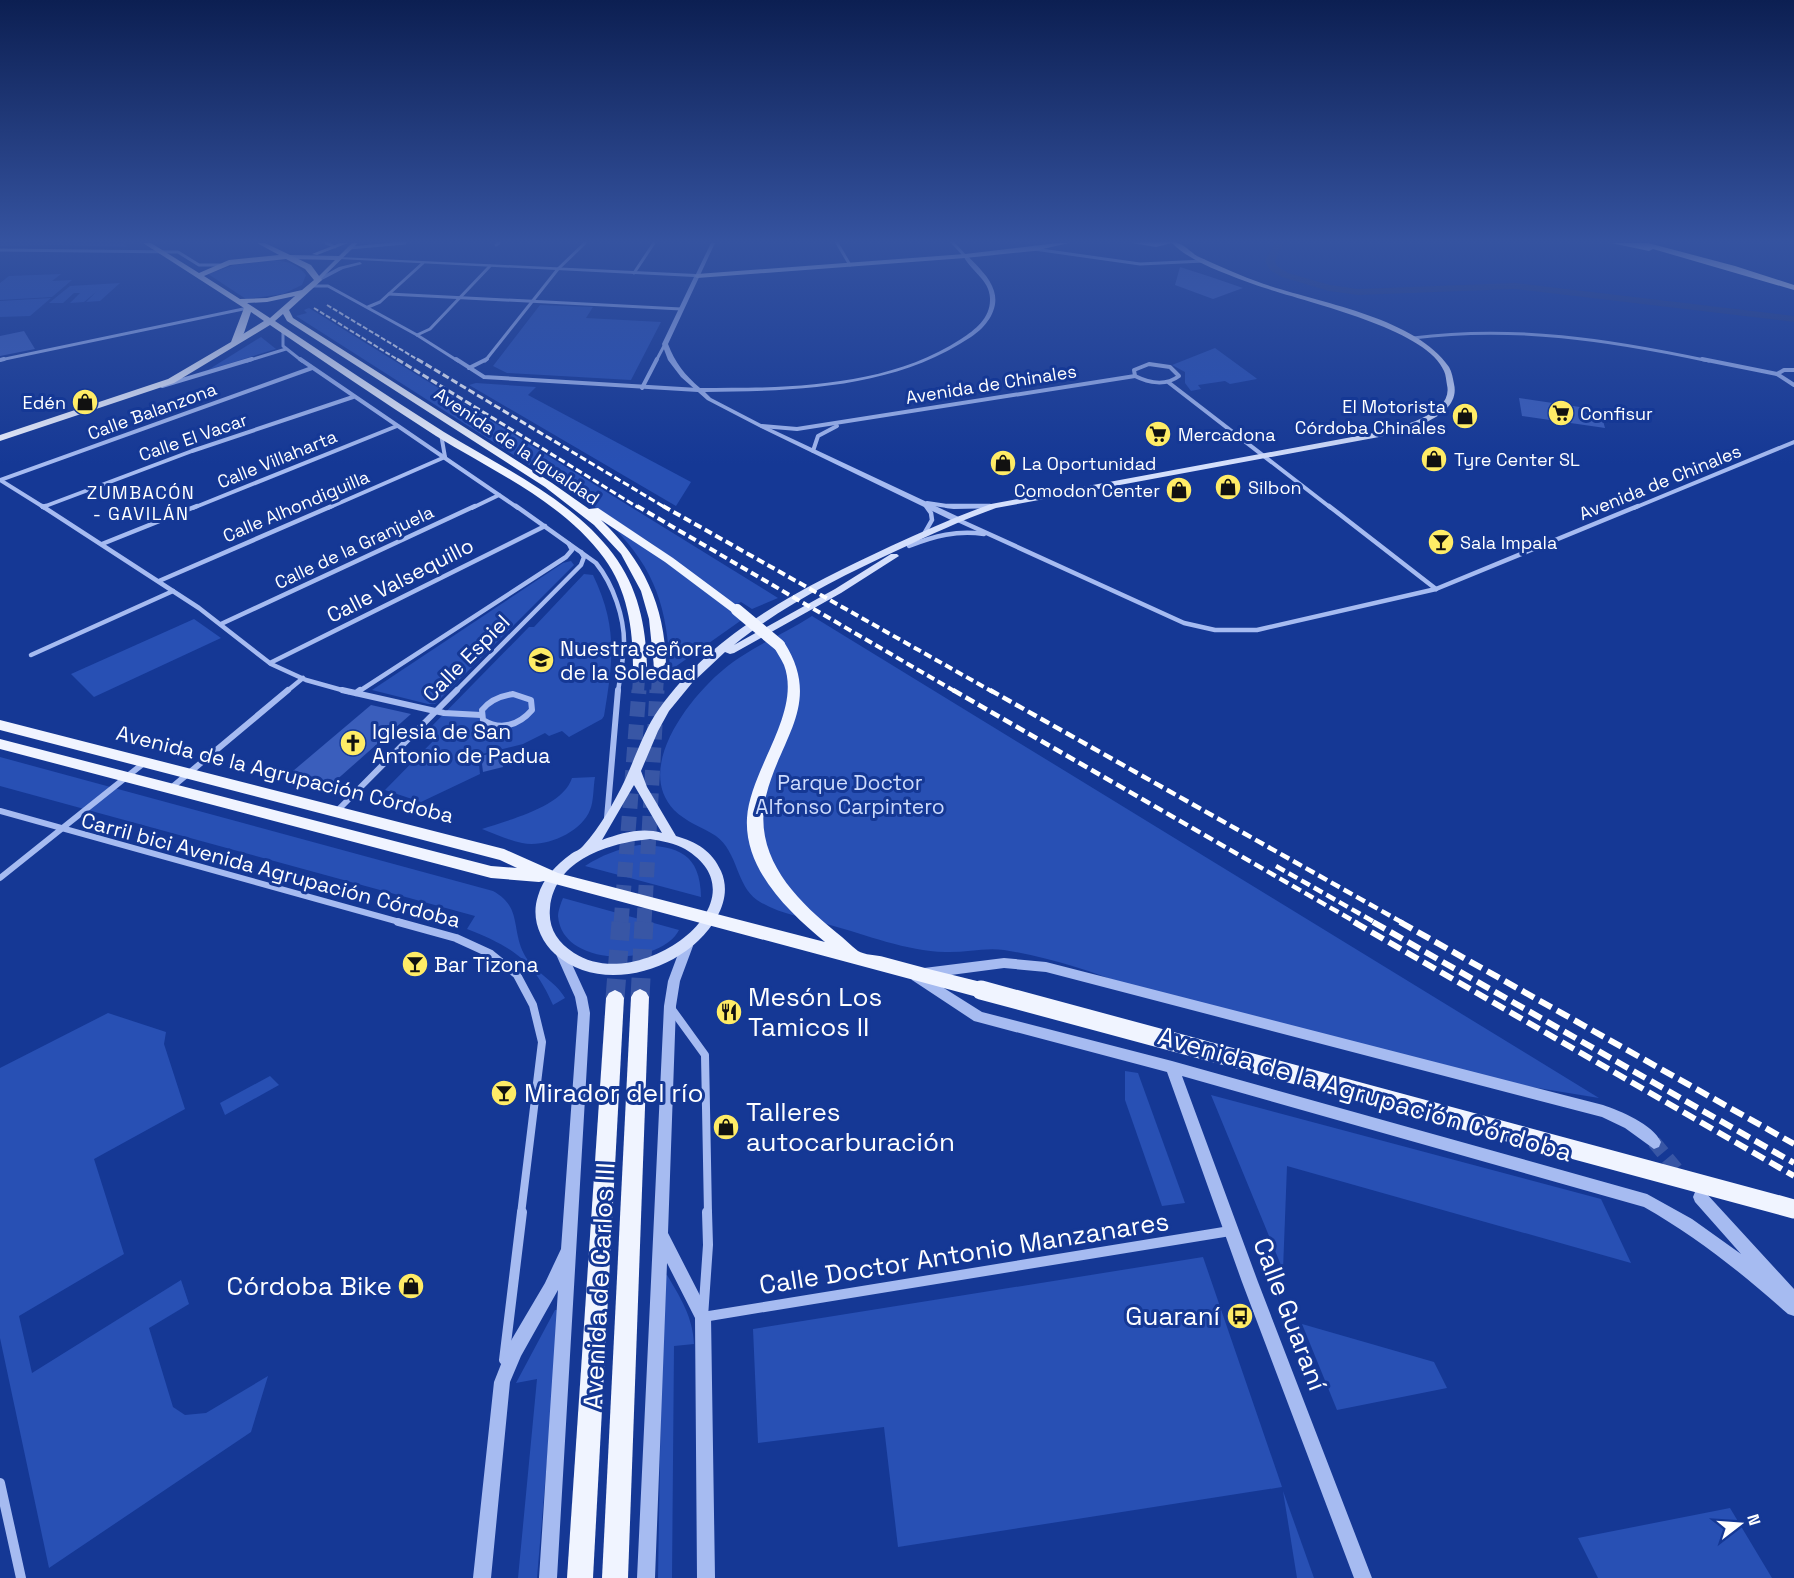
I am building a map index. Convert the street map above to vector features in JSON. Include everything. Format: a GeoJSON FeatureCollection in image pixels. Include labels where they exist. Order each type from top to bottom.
{"type":"FeatureCollection","features":[{"type":"Feature","properties":{"kind":"main road"},"geometry":{"type":"LineString","coordinates":[[234,343],[245,317]]}},
{"type":"Feature","properties":{"kind":"main road","name":"Avenida de la Igualdad"},"geometry":{"type":"LineString","coordinates":[[263,317],[562,513],[600,546],[616,567],[631,597],[639,633],[640,666]]}},
{"type":"Feature","properties":{"kind":"main road"},"geometry":{"type":"LineString","coordinates":[[0,438],[150,390],[184,375],[277,317]]}},
{"type":"Feature","properties":{"kind":"main road","name":"Avenida de la Igualdad"},"geometry":{"type":"LineString","coordinates":[[289,317],[542,481],[597,522],[632,562],[648,592],[658,635],[658,664]]}},
{"type":"Feature","properties":{"kind":"main road"},"geometry":{"type":"LineString","coordinates":[[588,848],[607,822],[664,710],[683,687],[744,632],[784,605],[826,582],[935,530],[994,506],[1369,437],[1408,428],[1441,409],[1452,394],[1453,381],[1448,369],[1437,356],[1413,338],[1363,317]]}},
{"type":"Feature","properties":{"kind":"main road"},"geometry":{"type":"LineString","coordinates":[[542,481],[571,495],[636,537],[737,610],[779,645],[789,662],[793,682],[793,703],[757,804],[755,819],[759,846],[771,873],[792,902],[851,954]]}},
{"type":"Feature","properties":{"kind":"main road"},"geometry":{"type":"LineString","coordinates":[[708,663],[838,591],[935,530]]}},
{"type":"Feature","properties":{"kind":"main road","name":"Avenida de la Agrupación Córdoba"},"geometry":{"type":"LineString","coordinates":[[0,725],[504,855],[554,878]]}},
{"type":"Feature","properties":{"kind":"main road","name":"Avenida de la Agrupación Córdoba"},"geometry":{"type":"LineString","coordinates":[[0,744],[491,872],[554,878],[851,954],[1794,1209]]}},
{"type":"Feature","properties":{"kind":"main road"},"geometry":{"type":"LineString","coordinates":[[635,770],[641,787],[670,836]]}},
{"type":"Feature","properties":{"kind":"main road"},"geometry":{"type":"LineString","coordinates":[[629,835],[670,836],[692,845],[709,859],[718,877],[719,898],[712,919],[701,933],[687,946],[663,960],[635,968],[607,969],[581,964],[561,952],[548,936],[542,917],[545,897],[554,878],[569,862],[588,848],[608,840],[629,835]]}},
{"type":"Feature","properties":{"kind":"main road","name":"Avenida de Carlos III"},"geometry":{"type":"LineString","coordinates":[[615,1578],[640,997]]}},
{"type":"Feature","properties":{"kind":"main road","name":"Avenida de Carlos III"},"geometry":{"type":"LineString","coordinates":[[580,1578],[615,998]]}},
{"type":"Feature","properties":{"kind":"street"},"geometry":{"type":"LineString","coordinates":[[0,360],[207,317]]}},
{"type":"Feature","properties":{"kind":"street"},"geometry":{"type":"LineString","coordinates":[[385,317],[484,377],[698,390],[771,389],[836,382],[912,365],[965,340],[988,317]]}},
{"type":"Feature","properties":{"kind":"street"},"geometry":{"type":"LineString","coordinates":[[417,335],[430,329],[442,317]]}},
{"type":"Feature","properties":{"kind":"street"},"geometry":{"type":"LineString","coordinates":[[469,368],[486,360],[520,317]]}},
{"type":"Feature","properties":{"kind":"street"},"geometry":{"type":"LineString","coordinates":[[642,388],[677,317]]}},
{"type":"Feature","properties":{"kind":"street"},"geometry":{"type":"LineString","coordinates":[[284,330],[283,346],[286,349],[353,397],[567,541],[596,563],[609,582],[623,630],[623,657],[613,726],[607,822]]}},
{"type":"Feature","properties":{"kind":"street"},"geometry":{"type":"LineString","coordinates":[[1413,338],[1493,331],[1551,334],[1777,374],[1794,385]]}},
{"type":"Feature","properties":{"kind":"street"},"geometry":{"type":"LineString","coordinates":[[664,344],[671,360],[698,390],[710,399],[813,451]]}},
{"type":"Feature","properties":{"kind":"street"},"geometry":{"type":"LineString","coordinates":[[150,390],[286,349]]}},
{"type":"Feature","properties":{"kind":"street"},"geometry":{"type":"LineString","coordinates":[[1149,364],[1164,366],[1178,373],[1177,378],[1168,382],[1146,381],[1135,376],[1134,370],[1137,367],[1149,364]]}},
{"type":"Feature","properties":{"kind":"street","name":"Calle Balanzona"},"geometry":{"type":"LineString","coordinates":[[0,480],[312,368]]}},
{"type":"Feature","properties":{"kind":"street"},"geometry":{"type":"LineString","coordinates":[[1777,374],[1784,370],[1794,370]]}},
{"type":"Feature","properties":{"kind":"street","name":"Avenida de Chinales"},"geometry":{"type":"LineString","coordinates":[[761,426],[796,429],[1135,376]]}},
{"type":"Feature","properties":{"kind":"street"},"geometry":{"type":"LineString","coordinates":[[1168,382],[1437,589]]}},
{"type":"Feature","properties":{"kind":"street","name":"Calle El Vacar"},"geometry":{"type":"LineString","coordinates":[[43,507],[192,451],[353,397]]}},
{"type":"Feature","properties":{"kind":"street","name":"Avenida de Chinales"},"geometry":{"type":"LineString","coordinates":[[851,421],[822,432],[818,436],[813,451],[1184,623],[1216,630],[1244,631],[1267,628],[1437,589],[1794,442]]}},
{"type":"Feature","properties":{"kind":"street","name":"Calle Villaharta"},"geometry":{"type":"LineString","coordinates":[[102,544],[396,426]]}},
{"type":"Feature","properties":{"kind":"street","name":"Avenida de la Igualdad"},"geometry":{"type":"LineString","coordinates":[[441,434],[445,457]]}},
{"type":"Feature","properties":{"kind":"street","name":"Calle Alhondiguilla"},"geometry":{"type":"LineString","coordinates":[[159,580],[445,457]]}},
{"type":"Feature","properties":{"kind":"street"},"geometry":{"type":"LineString","coordinates":[[0,480],[159,580],[221,624],[270,663],[303,678],[356,693],[465,716],[481,715]]}},
{"type":"Feature","properties":{"kind":"street","name":"Calle de la Granjuela"},"geometry":{"type":"LineString","coordinates":[[221,624],[499,495]]}},
{"type":"Feature","properties":{"kind":"street"},"geometry":{"type":"LineString","coordinates":[[920,502],[932,513],[933,518],[928,531],[921,537]]}},
{"type":"Feature","properties":{"kind":"street","name":"Avenida de Chinales"},"geometry":{"type":"LineString","coordinates":[[920,502],[954,507],[994,506]]}},
{"type":"Feature","properties":{"kind":"street","name":"Calle Valsequillo"},"geometry":{"type":"LineString","coordinates":[[270,663],[544,526]]}},
{"type":"Feature","properties":{"kind":"street","name":"Avenida de Chinales"},"geometry":{"type":"LineString","coordinates":[[909,546],[936,536],[958,532],[974,532],[1000,539]]}},
{"type":"Feature","properties":{"kind":"street","name":"Calle Espiel"},"geometry":{"type":"LineString","coordinates":[[356,693],[570,555],[572,550],[567,541]]}},
{"type":"Feature","properties":{"kind":"street","name":"Calle Espiel"},"geometry":{"type":"LineString","coordinates":[[336,812],[581,565],[584,556],[579,550]]}},
{"type":"Feature","properties":{"kind":"street"},"geometry":{"type":"LineString","coordinates":[[31,655],[173,591]]}},
{"type":"Feature","properties":{"kind":"street"},"geometry":{"type":"LineString","coordinates":[[171,788],[303,678]]}},
{"type":"Feature","properties":{"kind":"street"},"geometry":{"type":"LineString","coordinates":[[505,695],[521,695],[531,700],[533,705],[528,716],[513,724],[495,726],[488,724],[481,715],[490,700],[505,695]]}},
{"type":"Feature","properties":{"kind":"street"},"geometry":{"type":"LineString","coordinates":[[0,878],[144,763]]}},
{"type":"Feature","properties":{"kind":"street","name":"Carril bici Avenida Agrupación Córdoba"},"geometry":{"type":"LineString","coordinates":[[0,811],[472,943],[496,955],[522,982]]}},
{"type":"Feature","properties":{"kind":"street"},"geometry":{"type":"LineString","coordinates":[[646,1578],[670,1006],[674,981],[687,946]]}},
{"type":"Feature","properties":{"kind":"street","name":"Avenida de Carlos III"},"geometry":{"type":"LineString","coordinates":[[548,1578],[585,1013],[581,997],[561,952]]}},
{"type":"Feature","properties":{"kind":"street","name":"Avenida de la Agrupación Córdoba"},"geometry":{"type":"LineString","coordinates":[[921,973],[1004,963],[1046,967],[1602,1111],[1625,1120],[1654,1142]]}},
{"type":"Feature","properties":{"kind":"street","name":"Avenida de la Agrupación Córdoba"},"geometry":{"type":"LineString","coordinates":[[902,968],[979,1017],[1172,1067],[1647,1201],[1708,1237],[1794,1308]]}},
{"type":"Feature","properties":{"kind":"street","name":"Avenida de Carlos III"},"geometry":{"type":"LineString","coordinates":[[482,1578],[502,1382],[542,1042],[538,1015],[522,982]]}},
{"type":"Feature","properties":{"kind":"street"},"geometry":{"type":"LineString","coordinates":[[670,1006],[705,1055],[708,1245],[703,1317],[706,1578]]}},
{"type":"Feature","properties":{"kind":"street","name":"Calle Guaraní"},"geometry":{"type":"LineString","coordinates":[[1172,1067],[1231,1231],[1363,1578]]}},
{"type":"Feature","properties":{"kind":"street"},"geometry":{"type":"LineString","coordinates":[[1700,1197],[1794,1302]]}},
{"type":"Feature","properties":{"kind":"street"},"geometry":{"type":"LineString","coordinates":[[659,1230],[703,1317]]}},
{"type":"Feature","properties":{"kind":"street","name":"Calle Doctor Antonio Manzanares"},"geometry":{"type":"LineString","coordinates":[[703,1317],[1231,1231]]}},
{"type":"Feature","properties":{"kind":"street","name":"Avenida de Carlos III"},"geometry":{"type":"LineString","coordinates":[[502,1382],[508,1363],[555,1284],[571,1234]]}},
{"type":"Feature","properties":{"kind":"street"},"geometry":{"type":"LineString","coordinates":[[0,1483],[21,1578]]}},
{"type":"Feature","properties":{"kind":"green space"},"geometry":{"type":"Polygon","coordinates":[[[297,317],[323,317],[778,598],[752,609],[741,602],[735,605],[651,543],[297,317]]]}},
{"type":"Feature","properties":{"kind":"green space"},"geometry":{"type":"Polygon","coordinates":[[[531,317],[587,317],[661,322],[631,380],[507,373],[493,366],[531,317]]]}},
{"type":"Feature","properties":{"kind":"green space"},"geometry":{"type":"Polygon","coordinates":[[[261,337],[276,349],[208,370],[261,337]]]}},
{"type":"Feature","properties":{"kind":"green space"},"geometry":{"type":"Polygon","coordinates":[[[1215,348],[1257,379],[1230,384],[1225,381],[1198,385],[1201,389],[1191,391],[1185,383],[1185,372],[1172,365],[1215,348]]]}},
{"type":"Feature","properties":{"kind":"green space"},"geometry":{"type":"Polygon","coordinates":[[[476,383],[536,387],[528,395],[691,482],[676,506],[469,385],[476,383]]]}},
{"type":"Feature","properties":{"kind":"green space"},"geometry":{"type":"Polygon","coordinates":[[[613,527],[663,559],[743,619],[675,667],[670,668],[666,627],[656,592],[640,559],[613,527]]]}},
{"type":"Feature","properties":{"kind":"green space"},"geometry":{"type":"Polygon","coordinates":[[[571,561],[574,565],[435,704],[372,690],[563,563],[571,561]]]}},
{"type":"Feature","properties":{"kind":"green space"},"geometry":{"type":"Polygon","coordinates":[[[584,574],[593,575],[607,611],[610,628],[610,678],[602,719],[569,737],[562,731],[549,736],[545,733],[523,744],[478,755],[480,774],[421,802],[385,790],[439,735],[427,731],[529,627],[534,627],[584,574]]]}},
{"type":"Feature","properties":{"kind":"green space","name":"Parque Doctor Alfonso Carpintero"},"geometry":{"type":"Polygon","coordinates":[[[812,616],[1599,1098],[1519,1085],[1130,987],[1036,956],[997,949],[945,952],[916,949],[765,905],[750,894],[723,843],[716,836],[674,810],[663,793],[660,774],[663,754],[682,715],[710,682],[733,662],[812,616]]]}},
{"type":"Feature","properties":{"kind":"green space"},"geometry":{"type":"Polygon","coordinates":[[[194,619],[221,638],[94,697],[71,674],[194,619]]]}},
{"type":"Feature","properties":{"kind":"green space"},"geometry":{"type":"Polygon","coordinates":[[[0,757],[493,891],[502,897],[512,911],[520,944],[528,960],[556,986],[565,998],[553,1005],[537,976],[519,956],[497,942],[467,929],[475,916],[0,786],[0,757]]]}},
{"type":"Feature","properties":{"kind":"green space"},"geometry":{"type":"Polygon","coordinates":[[[595,777],[590,810],[579,826],[561,837],[531,844],[482,829],[520,817],[546,805],[567,788],[572,778],[595,777]]]}},
{"type":"Feature","properties":{"kind":"green space"},"geometry":{"type":"Polygon","coordinates":[[[639,845],[665,848],[685,855],[697,871],[701,897],[585,866],[610,853],[639,845]]]}},
{"type":"Feature","properties":{"kind":"green space"},"geometry":{"type":"Polygon","coordinates":[[[563,898],[679,930],[669,942],[653,950],[634,955],[613,956],[593,953],[576,946],[564,933],[558,916],[563,898]]]}},
{"type":"Feature","properties":{"kind":"green space"},"geometry":{"type":"Polygon","coordinates":[[[108,1013],[166,1032],[164,1044],[185,1109],[94,1159],[124,1254],[19,1316],[32,1373],[181,1280],[189,1304],[149,1328],[173,1407],[185,1415],[206,1413],[268,1376],[251,1432],[49,1568],[0,1338],[0,1068],[108,1013]]]}},
{"type":"Feature","properties":{"kind":"green space"},"geometry":{"type":"Polygon","coordinates":[[[1125,1071],[1138,1073],[1185,1203],[1162,1206],[1125,1100],[1125,1071]]]}},
{"type":"Feature","properties":{"kind":"green space"},"geometry":{"type":"Polygon","coordinates":[[[270,1076],[279,1085],[225,1115],[220,1103],[270,1076]]]}},
{"type":"Feature","properties":{"kind":"green space"},"geometry":{"type":"Polygon","coordinates":[[[1211,1095],[1601,1199],[1631,1263],[1287,1166],[1283,1270],[1211,1095]]]}},
{"type":"Feature","properties":{"kind":"green space"},"geometry":{"type":"Polygon","coordinates":[[[1203,1257],[1282,1487],[898,1547],[884,1427],[758,1443],[753,1329],[1203,1257]]]}},
{"type":"Feature","properties":{"kind":"green space"},"geometry":{"type":"Polygon","coordinates":[[[667,1275],[688,1316],[694,1344],[674,1346],[672,1578],[658,1578],[663,1276],[667,1275]]]}},
{"type":"Feature","properties":{"kind":"green space"},"geometry":{"type":"Polygon","coordinates":[[[555,1310],[558,1310],[559,1319],[537,1578],[518,1578],[537,1379],[516,1383],[555,1310]]]}},
{"type":"Feature","properties":{"kind":"green space"},"geometry":{"type":"Polygon","coordinates":[[[1302,1324],[1434,1362],[1447,1388],[1337,1410],[1302,1324]]]}},
{"type":"Feature","properties":{"kind":"green space"},"geometry":{"type":"Polygon","coordinates":[[[1283,1491],[1314,1578],[1297,1578],[1283,1491]]]}},
{"type":"Feature","properties":{"kind":"green space"},"geometry":{"type":"Polygon","coordinates":[[[1730,1508],[1772,1578],[1598,1578],[1578,1538],[1730,1508]]]}},
{"type":"Feature","properties":{"kind":"building"},"geometry":{"type":"Polygon","coordinates":[[[24,331],[35,349],[0,356],[0,336],[24,331]]]}},
{"type":"Feature","properties":{"kind":"building","name":"Confisur"},"geometry":{"type":"Polygon","coordinates":[[[1519,398],[1600,410],[1605,428],[1522,416],[1519,398]]]}},
{"type":"Feature","properties":{"kind":"building","name":"Iglesia de San Antonio de Padua"},"geometry":{"type":"Polygon","coordinates":[[[371,705],[411,714],[333,783],[293,771],[371,705]]]}},
{"type":"Feature","properties":{"kind":"building"},"geometry":{"type":"Polygon","coordinates":[[[501,751],[503,767],[483,772],[481,756],[501,751]]]}},
{"type":"Feature","properties":{"kind":"waterway"},"geometry":{"type":"LineString","coordinates":[[1774,317],[1794,319]]}},
{"type":"Feature","properties":{"kind":"tunnel"},"geometry":{"type":"LineString","coordinates":[[657,692],[659,664]]}},
{"type":"Feature","properties":{"kind":"tunnel"},"geometry":{"type":"LineString","coordinates":[[638,692],[640,666]]}},
{"type":"Feature","properties":{"kind":"tunnel"},"geometry":{"type":"LineString","coordinates":[[621,923],[639,690]]}},
{"type":"Feature","properties":{"kind":"tunnel"},"geometry":{"type":"LineString","coordinates":[[644,923],[657,690]]}},
{"type":"Feature","properties":{"kind":"tunnel"},"geometry":{"type":"LineString","coordinates":[[615,998],[621,922]]}},
{"type":"Feature","properties":{"kind":"tunnel"},"geometry":{"type":"LineString","coordinates":[[640,997],[644,922]]}},
{"type":"Feature","properties":{"kind":"tunnel"},"geometry":{"type":"LineString","coordinates":[[1654,1142],[1682,1176]]}},
{"type":"Feature","properties":{"kind":"railway"},"geometry":{"type":"LineString","coordinates":[[328,317],[400,361]]}},
{"type":"Feature","properties":{"kind":"railway"},"geometry":{"type":"LineString","coordinates":[[346,317],[420,361]]}},
{"type":"Feature","properties":{"kind":"railway"},"geometry":{"type":"LineString","coordinates":[[397,359],[639,508]]}},
{"type":"Feature","properties":{"kind":"railway"},"geometry":{"type":"LineString","coordinates":[[417,359],[666,508]]}},
{"type":"Feature","properties":{"kind":"railway"},"geometry":{"type":"LineString","coordinates":[[637,506],[956,692]]}},
{"type":"Feature","properties":{"kind":"railway"},"geometry":{"type":"LineString","coordinates":[[663,506],[993,692]]}},
{"type":"Feature","properties":{"kind":"railway"},"geometry":{"type":"LineString","coordinates":[[953,690],[1357,923]]}},
{"type":"Feature","properties":{"kind":"railway"},"geometry":{"type":"LineString","coordinates":[[990,690],[1403,923]]}},
{"type":"Feature","properties":{"kind":"railway"},"geometry":{"type":"LineString","coordinates":[[1276,866],[1376,923]]}},
{"type":"Feature","properties":{"kind":"railway"},"geometry":{"type":"LineString","coordinates":[[1354,922],[1794,1176]]}},
{"type":"Feature","properties":{"kind":"railway"},"geometry":{"type":"LineString","coordinates":[[1373,922],[1794,1163]]}},
{"type":"Feature","properties":{"kind":"railway"},"geometry":{"type":"LineString","coordinates":[[1400,922],[1794,1144]]}},
{"type":"Feature","properties":{"kind":"place","name":"Edén"},"geometry":{"type":"Point","coordinates":[85,402]}},
{"type":"Feature","properties":{"kind":"place","name":"Confisur"},"geometry":{"type":"Point","coordinates":[1561,413]}},
{"type":"Feature","properties":{"kind":"place","name":"El Motorista Córdoba Chinales"},"geometry":{"type":"Point","coordinates":[1465,416]}},
{"type":"Feature","properties":{"kind":"place","name":"Mercadona"},"geometry":{"type":"Point","coordinates":[1158,434]}},
{"type":"Feature","properties":{"kind":"place","name":"Tyre Center SL"},"geometry":{"type":"Point","coordinates":[1434,459]}},
{"type":"Feature","properties":{"kind":"place","name":"La Oportunidad"},"geometry":{"type":"Point","coordinates":[1003,463]}},
{"type":"Feature","properties":{"kind":"place","name":"Silbon"},"geometry":{"type":"Point","coordinates":[1228,487]}},
{"type":"Feature","properties":{"kind":"place","name":"Comodon Center"},"geometry":{"type":"Point","coordinates":[1179,490]}},
{"type":"Feature","properties":{"kind":"place","name":"Sala Impala"},"geometry":{"type":"Point","coordinates":[1441,542]}},
{"type":"Feature","properties":{"kind":"place","name":"Nuestra señora de la Soledad"},"geometry":{"type":"Point","coordinates":[541,660]}},
{"type":"Feature","properties":{"kind":"place","name":"Iglesia de San Antonio de Padua"},"geometry":{"type":"Point","coordinates":[353,743]}},
{"type":"Feature","properties":{"kind":"place","name":"Bar Tizona"},"geometry":{"type":"Point","coordinates":[415,964]}},
{"type":"Feature","properties":{"kind":"place","name":"Mesón Los Tamicos II"},"geometry":{"type":"Point","coordinates":[729,1012]}},
{"type":"Feature","properties":{"kind":"place","name":"Mirador del río"},"geometry":{"type":"Point","coordinates":[504,1093]}},
{"type":"Feature","properties":{"kind":"place","name":"Talleres autocarburación"},"geometry":{"type":"Point","coordinates":[726,1127]}},
{"type":"Feature","properties":{"kind":"place","name":"Córdoba Bike"},"geometry":{"type":"Point","coordinates":[411,1286]}},
{"type":"Feature","properties":{"kind":"place","name":"Guaraní"},"geometry":{"type":"Point","coordinates":[1240,1316]}},
{"type":"Feature","properties":{"kind":"district","name":"ZUMBACÓN - GAVILÁN"},"geometry":{"type":"Point","coordinates":[141,502]}}]}
